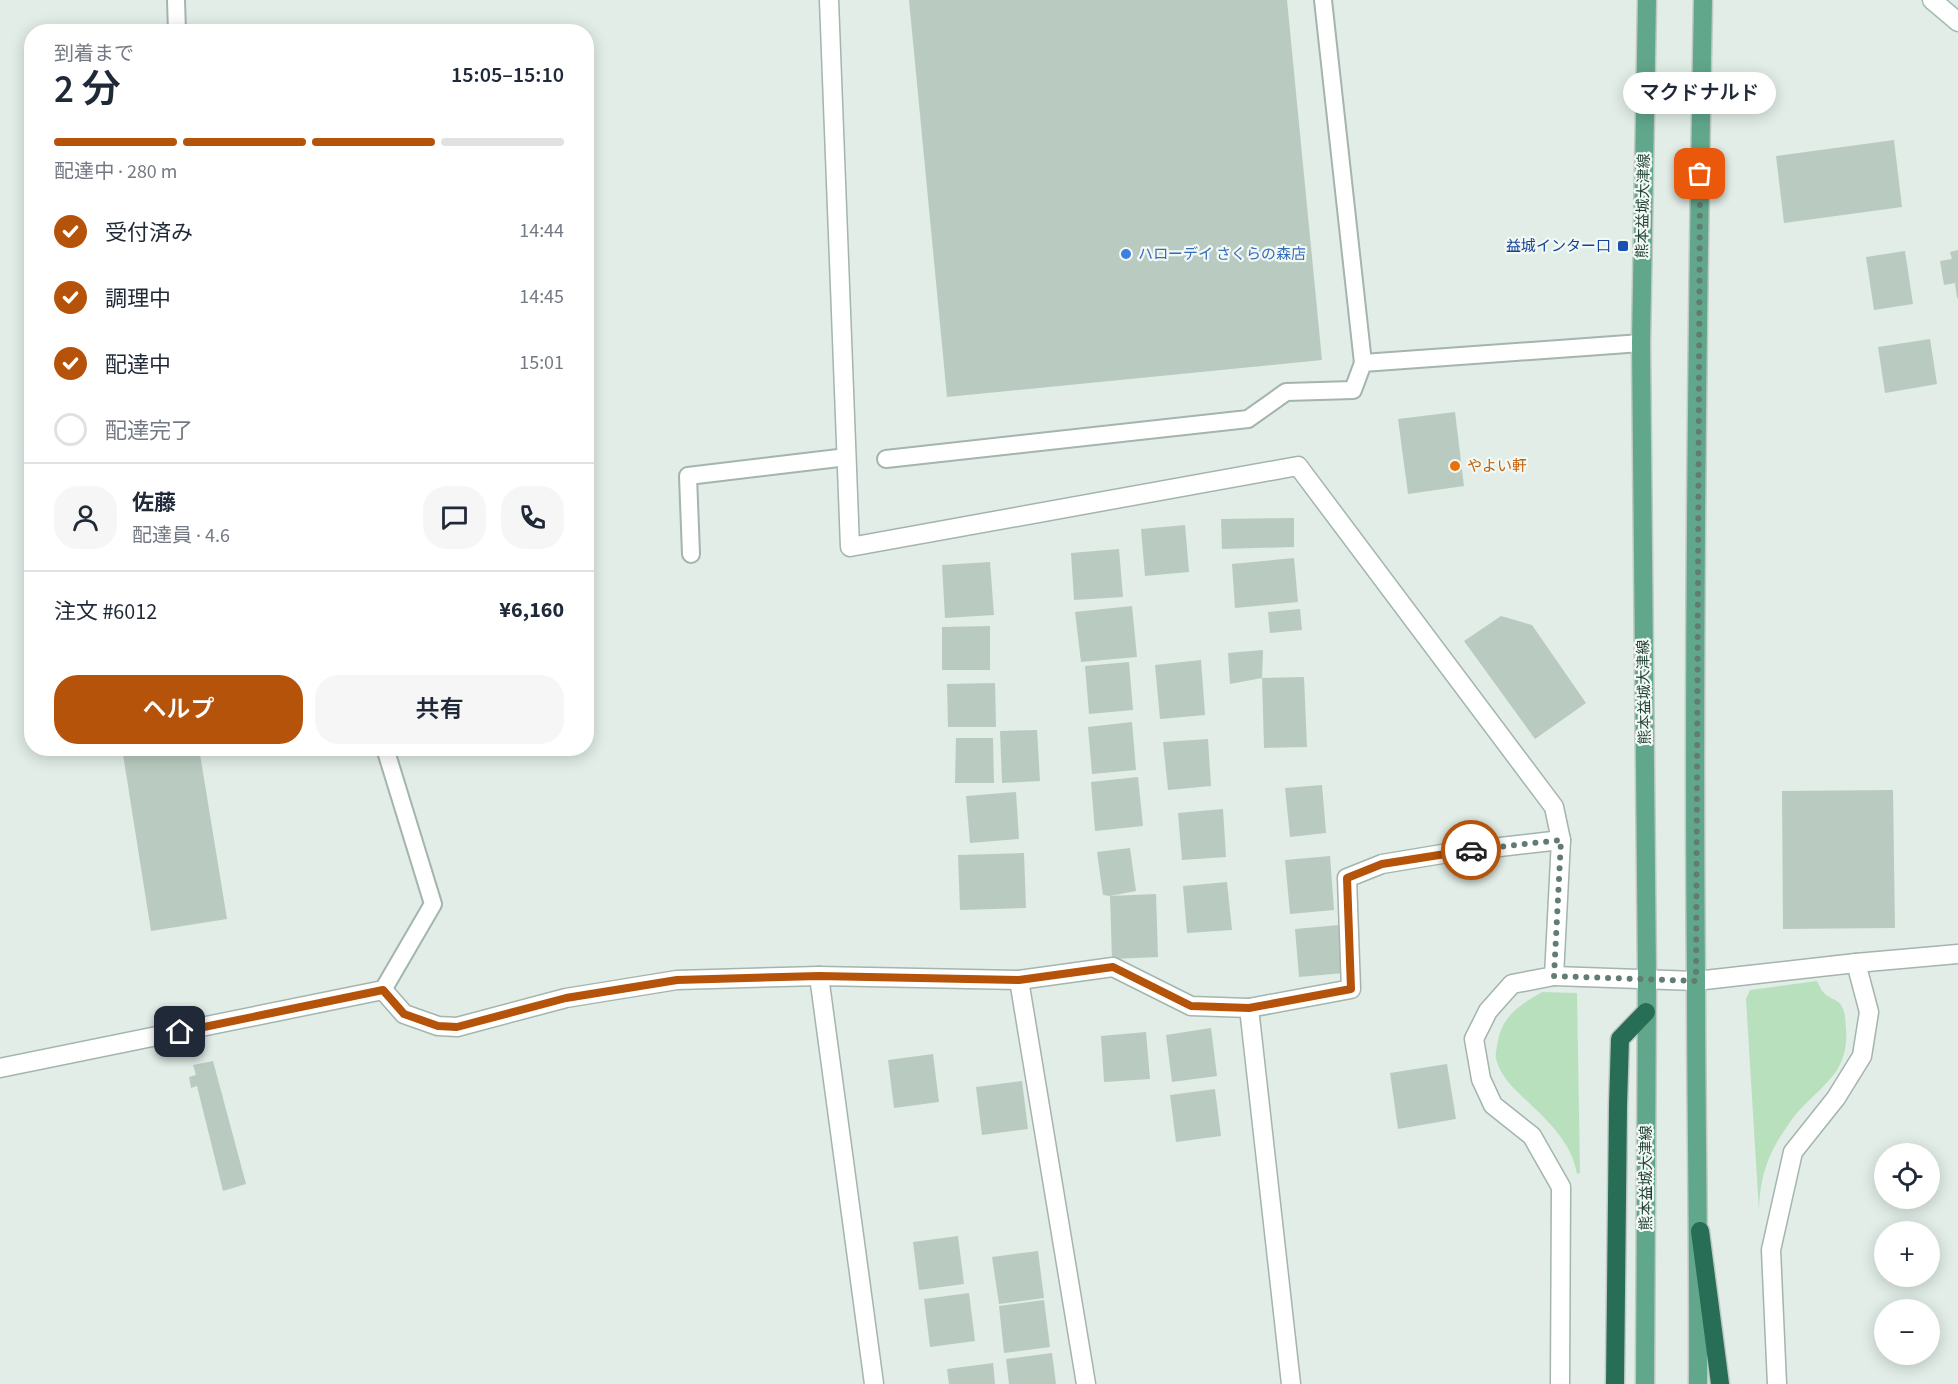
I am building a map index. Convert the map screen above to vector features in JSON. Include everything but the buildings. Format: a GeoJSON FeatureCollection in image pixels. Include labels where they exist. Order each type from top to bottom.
{"type":"FeatureCollection","features":[{"type":"Feature","properties":{"kind":"highway"},"geometry":{"type":"LineString","coordinates":[[1615,1384],[1620,1039],[1647,1012]]}},
{"type":"Feature","properties":{"kind":"highway"},"geometry":{"type":"LineString","coordinates":[[1700,1231],[1720,1384]]}},
{"type":"Feature","properties":{"kind":"main road","name":"熊本益城大津線"},"geometry":{"type":"LineString","coordinates":[[1645,1384],[1647,979],[1641,344],[1647,0]]}},
{"type":"Feature","properties":{"kind":"main road"},"geometry":{"type":"LineString","coordinates":[[1698,1384],[1700,1231],[1696,981],[1698,326],[1703,0]]}},
{"type":"Feature","properties":{"kind":"street"},"geometry":{"type":"LineString","coordinates":[[829,0],[850,547],[1298,466],[1554,807],[1561,840],[1554,976]]}},
{"type":"Feature","properties":{"kind":"street"},"geometry":{"type":"LineString","coordinates":[[1932,0],[1958,22]]}},
{"type":"Feature","properties":{"kind":"street"},"geometry":{"type":"LineString","coordinates":[[0,1068],[383,990],[404,1014],[438,1026],[457,1027],[566,998],[677,980],[819,976],[1019,980],[1113,967],[1191,1006],[1249,1008],[1351,989],[1347,878],[1382,864],[1448,853],[1561,840]]}},
{"type":"Feature","properties":{"kind":"street"},"geometry":{"type":"LineString","coordinates":[[1560,1384],[1561,1187],[1532,1136],[1493,1105],[1481,1079],[1474,1039],[1488,1011],[1512,984],[1554,976],[1696,981],[1958,954]]}},
{"type":"Feature","properties":{"kind":"street"},"geometry":{"type":"LineString","coordinates":[[1777,1384],[1771,1250],[1793,1152],[1836,1098],[1862,1056],[1869,1012],[1856,963]]}},
{"type":"Feature","properties":{"kind":"street"},"geometry":{"type":"LineString","coordinates":[[819,976],[874,1384]]}},
{"type":"Feature","properties":{"kind":"street"},"geometry":{"type":"LineString","coordinates":[[1019,980],[1086,1384]]}},
{"type":"Feature","properties":{"kind":"street"},"geometry":{"type":"LineString","coordinates":[[1249,1008],[1291,1384]]}},
{"type":"Feature","properties":{"kind":"lane"},"geometry":{"type":"LineString","coordinates":[[176,0],[177,24]]}},
{"type":"Feature","properties":{"kind":"lane"},"geometry":{"type":"LineString","coordinates":[[886,459],[1248,419],[1286,392],[1353,390],[1363,363],[1323,0]]}},
{"type":"Feature","properties":{"kind":"lane"},"geometry":{"type":"LineString","coordinates":[[1363,363],[1641,344]]}},
{"type":"Feature","properties":{"kind":"lane"},"geometry":{"type":"LineString","coordinates":[[691,554],[688,476],[847,457]]}},
{"type":"Feature","properties":{"kind":"lane"},"geometry":{"type":"LineString","coordinates":[[383,990],[434,904],[388,756]]}},
{"type":"Feature","properties":{"kind":"green space"},"geometry":{"type":"Polygon","coordinates":[[[1817,981],[1828,997],[1841,1004],[1845,1015],[1846,1046],[1836,1072],[1788,1125],[1775,1146],[1763,1176],[1759,1211],[1746,999],[1750,990],[1817,981]]]}},
{"type":"Feature","properties":{"kind":"green space"},"geometry":{"type":"Polygon","coordinates":[[[1542,992],[1577,993],[1580,1173],[1577,1174],[1570,1152],[1558,1133],[1508,1082],[1496,1059],[1500,1032],[1508,1018],[1520,1006],[1542,992]]]}},
{"type":"Feature","properties":{"kind":"way so far"},"geometry":{"type":"LineString","coordinates":[[1471,850],[1561,840],[1554,976],[1696,981],[1700,174]]}},
{"type":"Feature","properties":{"kind":"place","name":"マクドナルド"},"geometry":{"type":"Point","coordinates":[1700,174]}},
{"type":"Feature","properties":{"kind":"place","name":"益城インター口"},"geometry":{"type":"Point","coordinates":[1623,246]}},
{"type":"Feature","properties":{"kind":"place","name":"ハローデイ さくらの森店"},"geometry":{"type":"Point","coordinates":[1126,254]}},
{"type":"Feature","properties":{"kind":"place","name":"やよい軒"},"geometry":{"type":"Point","coordinates":[1455,466]}},
{"type":"Feature","properties":{"kind":"route"},"geometry":{"type":"LineString","coordinates":[[180,1032],[383,990],[404,1014],[438,1026],[457,1027],[566,998],[677,980],[819,976],[1019,980],[1113,967],[1191,1006],[1249,1008],[1351,989],[1347,878],[1382,864],[1471,850]]}}]}
